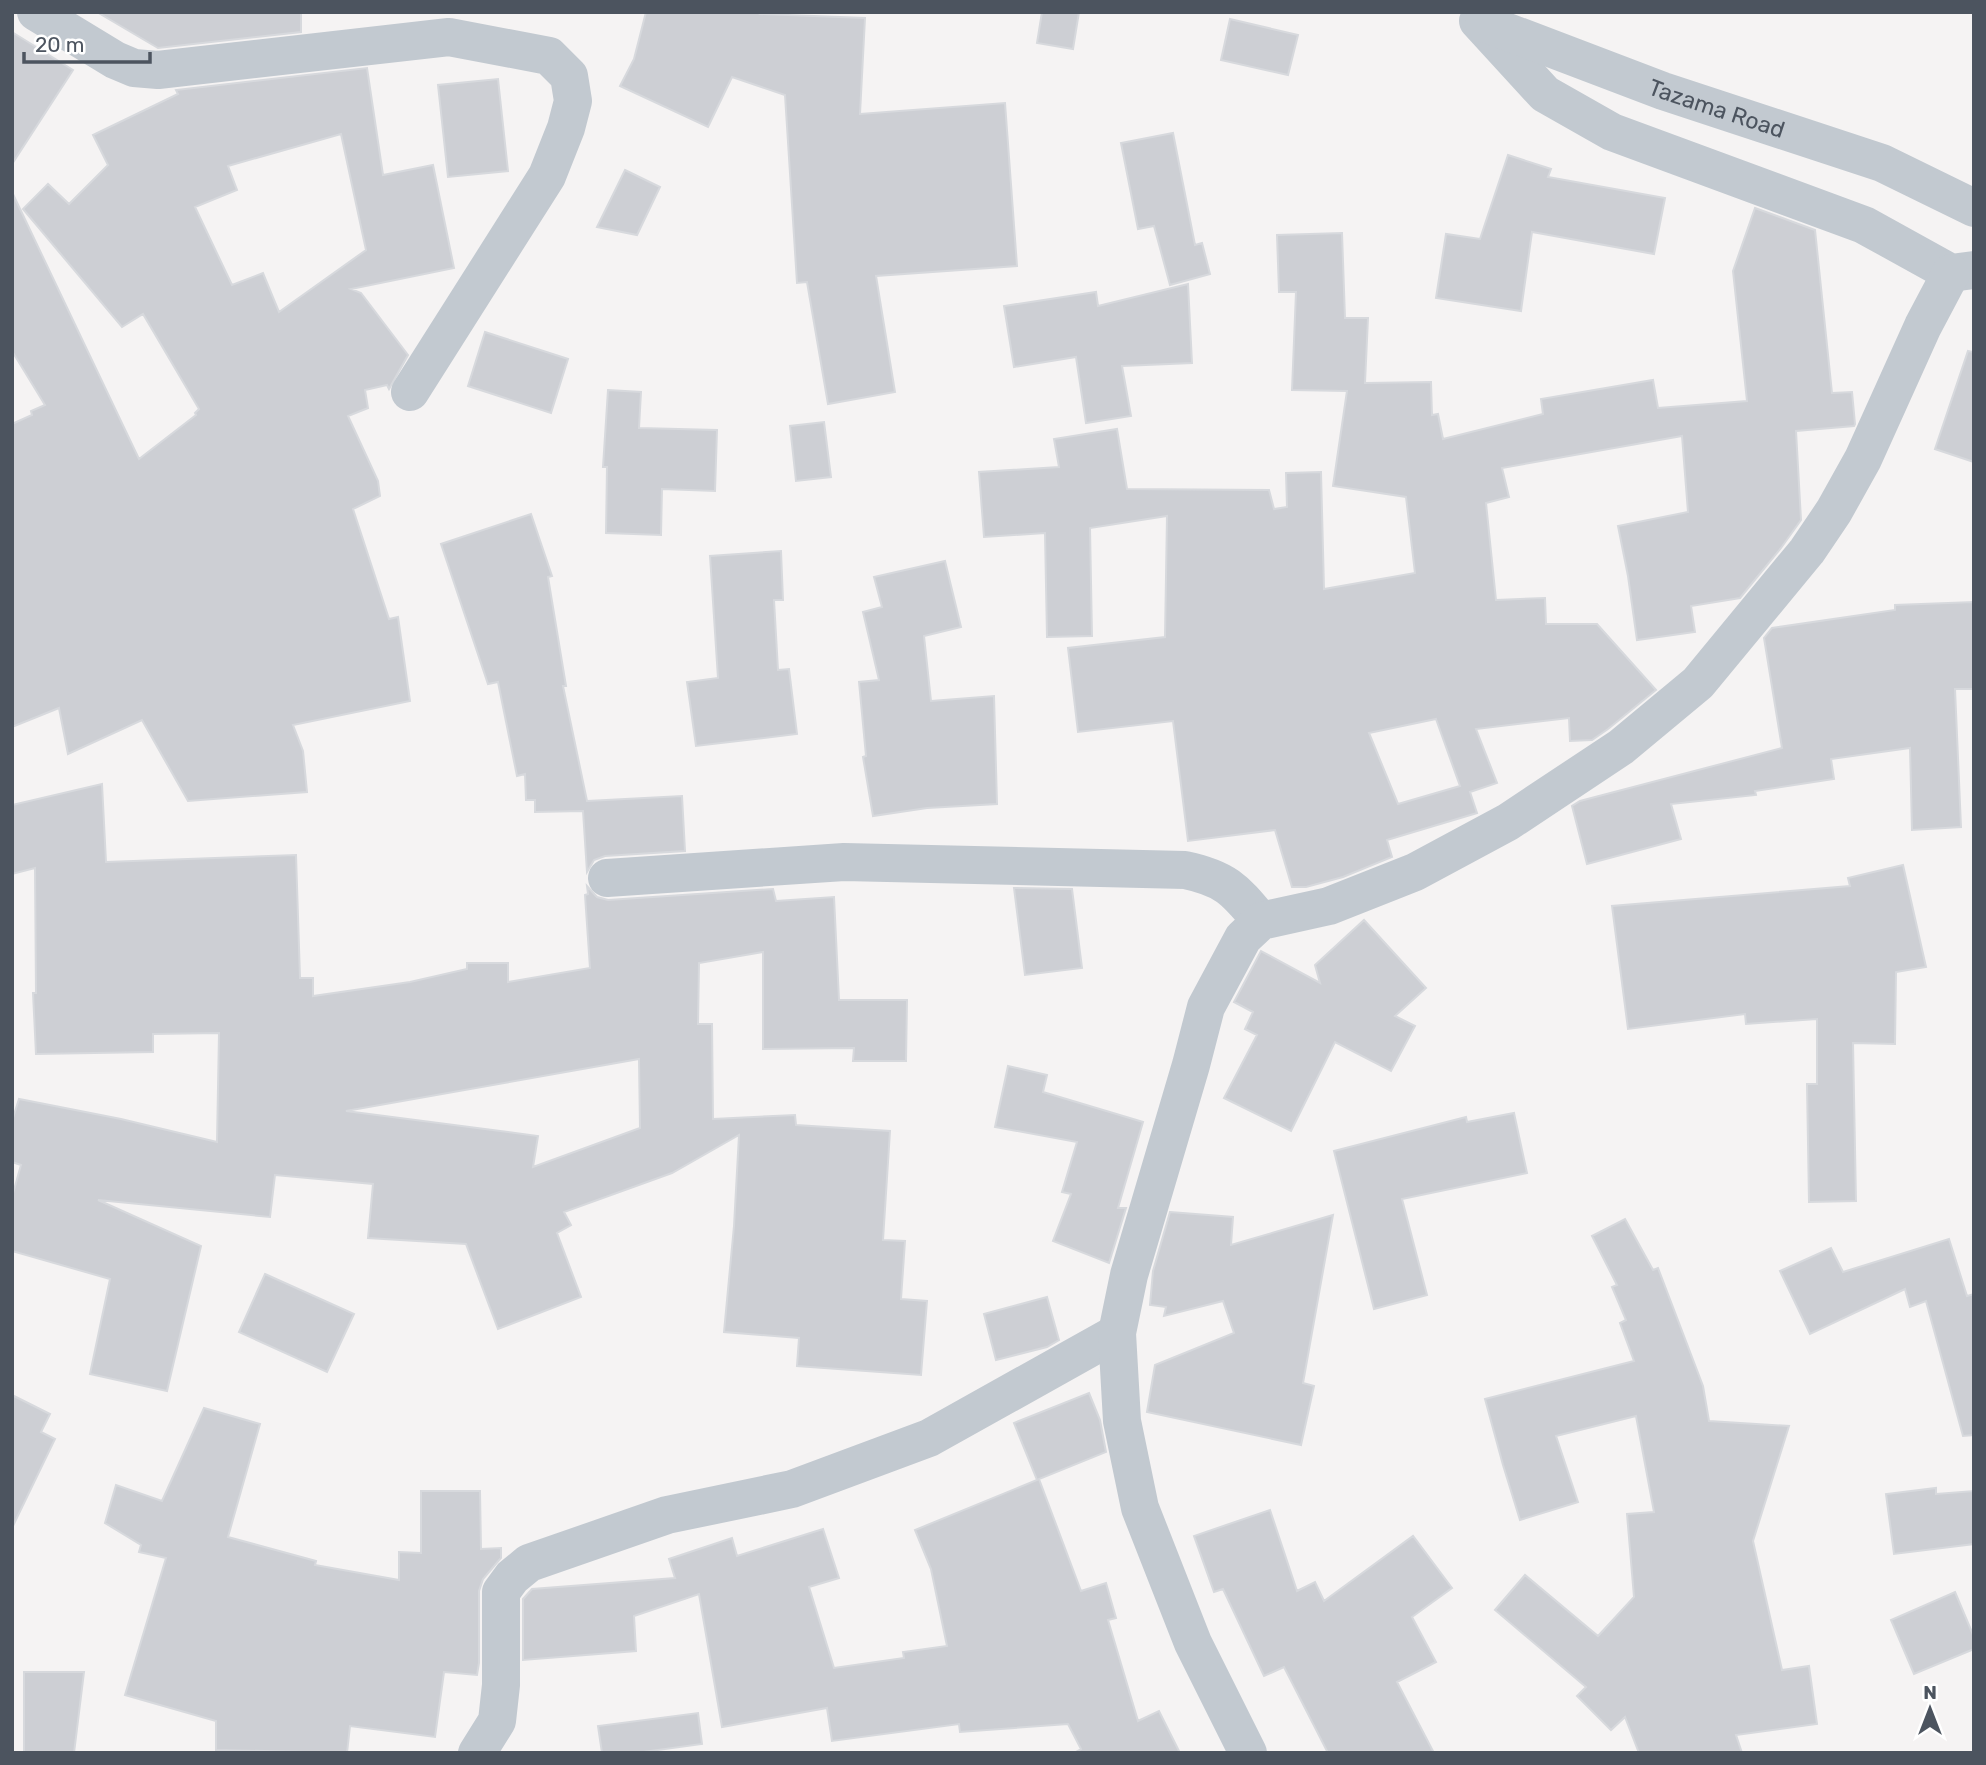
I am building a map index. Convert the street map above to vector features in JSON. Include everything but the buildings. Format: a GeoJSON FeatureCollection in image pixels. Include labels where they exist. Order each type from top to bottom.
{"type":"FeatureCollection","features":[{"type":"Feature","properties":{"kind":"street"},"geometry":{"type":"LineString","coordinates":[[36,12],[115,60],[134,68],[158,70],[454,25],[549,56],[569,76],[573,101],[566,128],[547,176],[410,393]]}},
{"type":"Feature","properties":{"kind":"street"},"geometry":{"type":"LineString","coordinates":[[1248,1753],[1193,1643],[1140,1508],[1122,1421],[1117,1333],[1129,1275],[1206,1007],[1243,938],[1261,921],[1329,906],[1415,872],[1508,822],[1620,747],[1698,683],[1807,551],[1834,511],[1863,459],[1923,326],[1962,272],[1864,225],[1612,132],[1545,94],[1469,16]]}},
{"type":"Feature","properties":{"kind":"street","name":"Tazama Road"},"geometry":{"type":"LineString","coordinates":[[1469,16],[1663,91],[1882,163],[1974,208]]}},
{"type":"Feature","properties":{"kind":"street"},"geometry":{"type":"LineString","coordinates":[[607,878],[844,862],[1185,870],[1211,876],[1234,889],[1261,921]]}},
{"type":"Feature","properties":{"kind":"street"},"geometry":{"type":"LineString","coordinates":[[477,1753],[497,1721],[501,1592],[512,1577],[528,1563],[667,1515],[792,1489],[929,1438],[1117,1333]]}}]}
